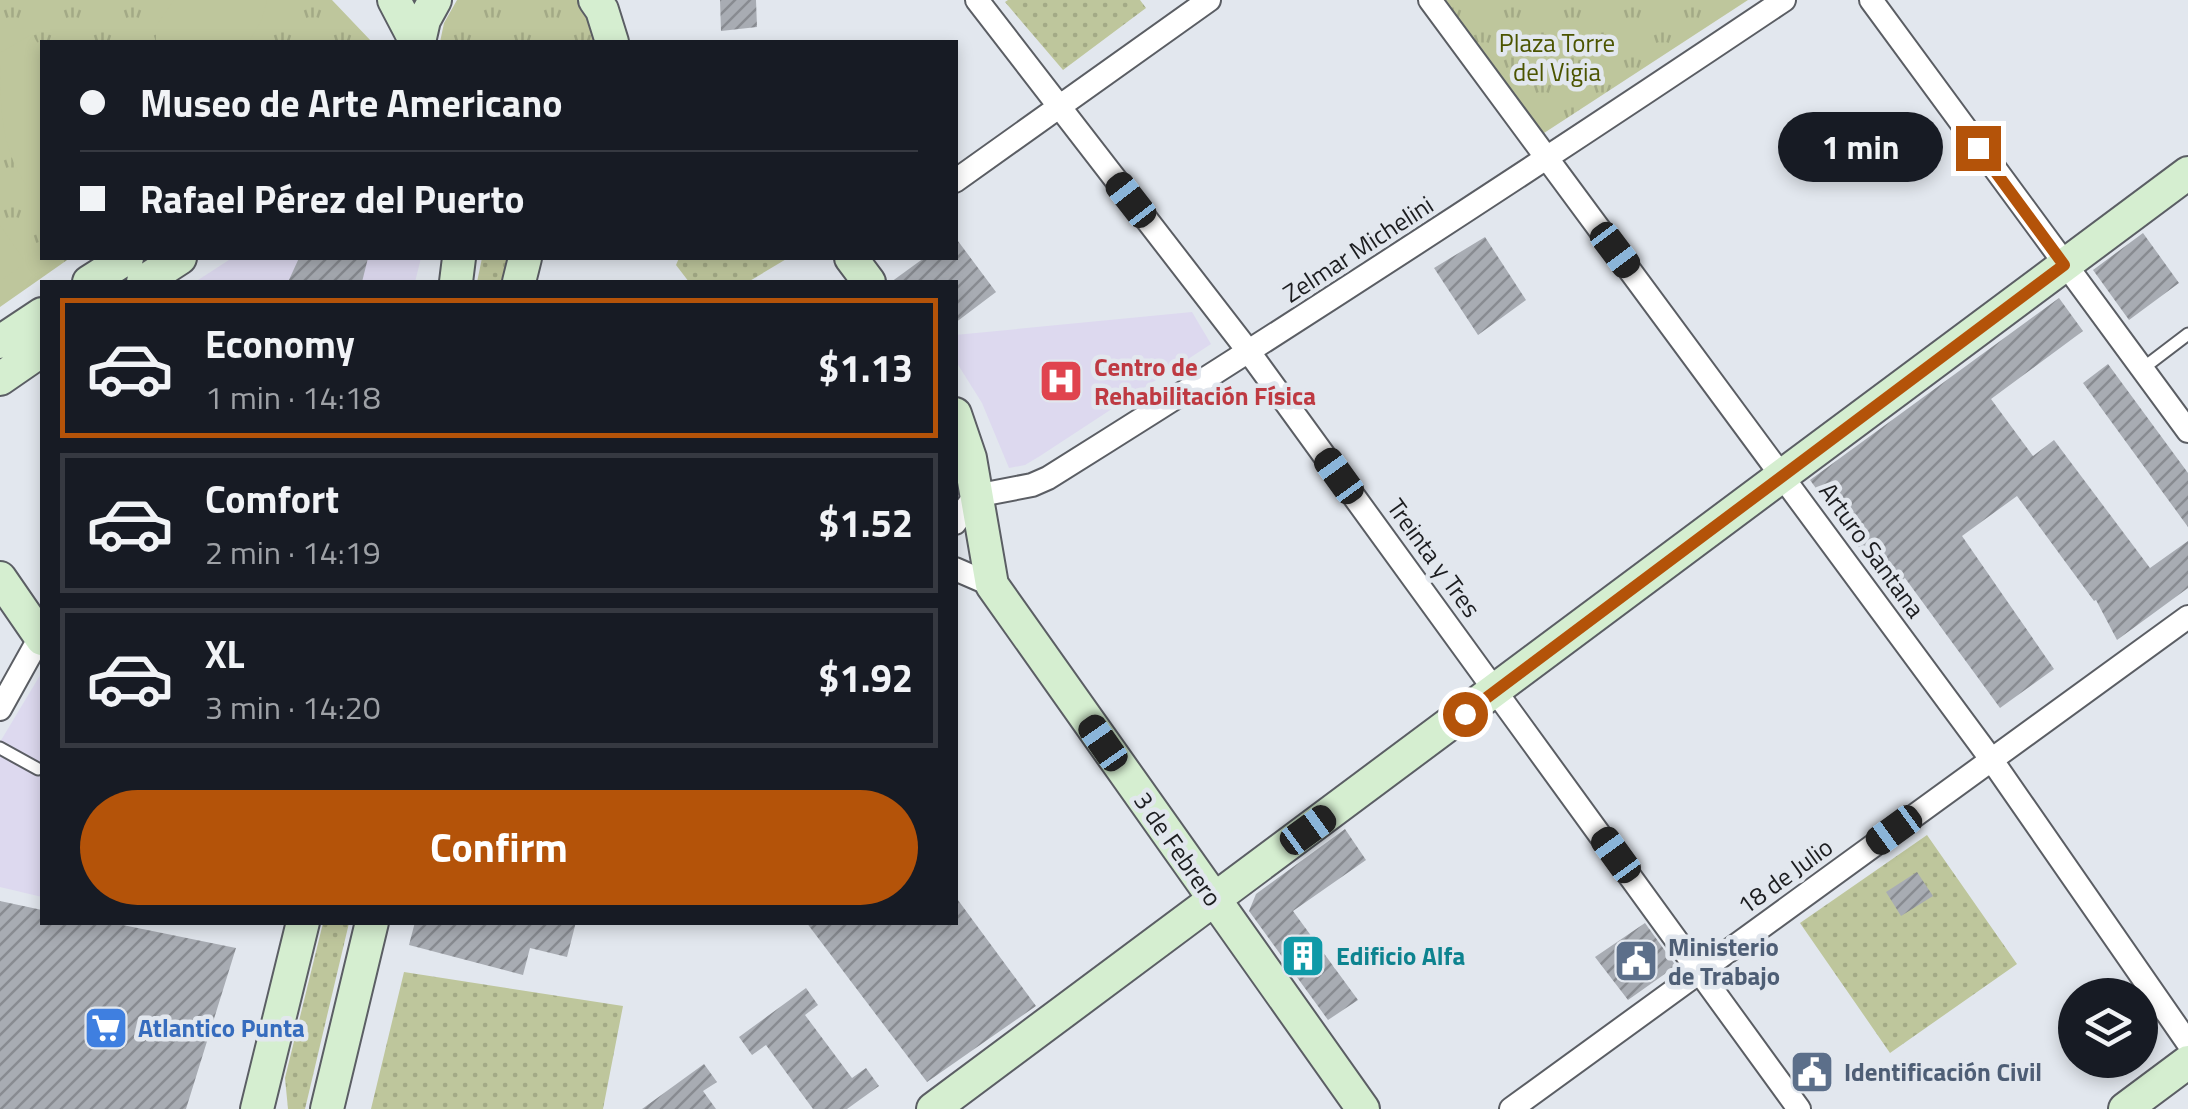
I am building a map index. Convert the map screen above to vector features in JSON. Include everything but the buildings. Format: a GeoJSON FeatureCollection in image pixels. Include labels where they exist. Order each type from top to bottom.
{"type":"FeatureCollection","features":[{"type":"Feature","properties":{"kind":"street"},"geometry":{"type":"LineString","coordinates":[[394,0],[416,40]]}},
{"type":"Feature","properties":{"kind":"street"},"geometry":{"type":"LineString","coordinates":[[418,40],[435,0]]}},
{"type":"Feature","properties":{"kind":"street","name":"Treinta y Tres"},"geometry":{"type":"LineString","coordinates":[[977,0],[1249,352],[1800,1109]]}},
{"type":"Feature","properties":{"kind":"street"},"geometry":{"type":"LineString","coordinates":[[958,180],[1208,0]]}},
{"type":"Feature","properties":{"kind":"street","name":"Arturo Santana"},"geometry":{"type":"LineString","coordinates":[[1430,0],[1991,759],[2188,1044]]}},
{"type":"Feature","properties":{"kind":"street","name":"Zelmar Michelini"},"geometry":{"type":"LineString","coordinates":[[975,496],[1048,478],[1548,159],[1784,0]]}},
{"type":"Feature","properties":{"kind":"street"},"geometry":{"type":"LineString","coordinates":[[1872,0],[2188,431]]}},
{"type":"Feature","properties":{"kind":"street"},"geometry":{"type":"LineString","coordinates":[[932,1109],[2188,174]]}},
{"type":"Feature","properties":{"kind":"street"},"geometry":{"type":"LineString","coordinates":[[93,280],[124,260]]}},
{"type":"Feature","properties":{"kind":"street"},"geometry":{"type":"LineString","coordinates":[[146,280],[177,260]]}},
{"type":"Feature","properties":{"kind":"street"},"geometry":{"type":"LineString","coordinates":[[0,342],[40,315]]}},
{"type":"Feature","properties":{"kind":"street"},"geometry":{"type":"LineString","coordinates":[[0,379],[40,351]]}},
{"type":"Feature","properties":{"kind":"street","name":"3 de Febrero"},"geometry":{"type":"LineString","coordinates":[[958,423],[970,458],[992,585],[1363,1109]]}},
{"type":"Feature","properties":{"kind":"street"},"geometry":{"type":"LineString","coordinates":[[958,519],[975,496]]}},
{"type":"Feature","properties":{"kind":"street"},"geometry":{"type":"LineString","coordinates":[[958,570],[992,585]]}},
{"type":"Feature","properties":{"kind":"street"},"geometry":{"type":"LineString","coordinates":[[0,578],[40,637]]}},
{"type":"Feature","properties":{"kind":"street","name":"18 de Julio"},"geometry":{"type":"LineString","coordinates":[[1511,1109],[2188,617]]}},
{"type":"Feature","properties":{"kind":"street"},"geometry":{"type":"LineString","coordinates":[[0,709],[40,640]]}},
{"type":"Feature","properties":{"kind":"street"},"geometry":{"type":"LineString","coordinates":[[264,1102],[303,925]]}},
{"type":"Feature","properties":{"kind":"street"},"geometry":{"type":"LineString","coordinates":[[326,1109],[371,925]]}},
{"type":"Feature","properties":{"kind":"street"},"geometry":{"type":"LineString","coordinates":[[2124,1109],[2188,1062]]}},
{"type":"Feature","properties":{"kind":"lane"},"geometry":{"type":"LineString","coordinates":[[2142,369],[2188,334]]}},
{"type":"Feature","properties":{"kind":"lane"},"geometry":{"type":"LineString","coordinates":[[0,748],[38,769]]}},
{"type":"Feature","properties":{"kind":"shaded area"},"geometry":{"type":"Polygon","coordinates":[[[229,260],[420,260],[416,280],[198,280],[229,260]]]}},
{"type":"Feature","properties":{"kind":"shaded area","name":"Centro de Rehabilitación Física"},"geometry":{"type":"Polygon","coordinates":[[[1192,312],[1211,344],[1025,465],[1009,468],[982,403],[958,365],[958,335],[1192,312]]]}},
{"type":"Feature","properties":{"kind":"shaded area"},"geometry":{"type":"Polygon","coordinates":[[[40,675],[40,897],[0,887],[0,742],[40,675]]]}},
{"type":"Feature","properties":{"kind":"green space"},"geometry":{"type":"Polygon","coordinates":[[[0,0],[332,0],[370,40],[40,40],[40,260],[67,260],[0,307],[0,0]]]}},
{"type":"Feature","properties":{"kind":"green space"},"geometry":{"type":"Polygon","coordinates":[[[174,0],[267,0],[250,40],[156,40],[156,26],[174,0]]]}},
{"type":"Feature","properties":{"kind":"green space"},"geometry":{"type":"Polygon","coordinates":[[[457,0],[582,0],[599,40],[440,40],[444,23],[457,0]]]}},
{"type":"Feature","properties":{"kind":"green space"},"geometry":{"type":"Polygon","coordinates":[[[1140,0],[1146,8],[1063,70],[1005,2],[1140,0]]]}},
{"type":"Feature","properties":{"kind":"green space","name":"Plaza Torre del Vigia"},"geometry":{"type":"Polygon","coordinates":[[[1444,0],[1748,0],[1541,135],[1444,0]]]}},
{"type":"Feature","properties":{"kind":"green space"},"geometry":{"type":"Polygon","coordinates":[[[32,34],[40,47],[40,201],[10,153],[2,115],[0,53],[32,34]]]}},
{"type":"Feature","properties":{"kind":"green space"},"geometry":{"type":"Polygon","coordinates":[[[0,225],[26,263],[0,281],[0,225]]]}},
{"type":"Feature","properties":{"kind":"green space"},"geometry":{"type":"Polygon","coordinates":[[[482,260],[508,260],[502,280],[477,280],[482,260]]]}},
{"type":"Feature","properties":{"kind":"green space"},"geometry":{"type":"Polygon","coordinates":[[[678,260],[785,260],[751,280],[687,280],[676,265],[678,260]]]}},
{"type":"Feature","properties":{"kind":"green space"},"geometry":{"type":"Polygon","coordinates":[[[1927,835],[2017,964],[1890,1053],[1800,923],[1927,835]]]}},
{"type":"Feature","properties":{"kind":"green space"},"geometry":{"type":"Polygon","coordinates":[[[323,925],[349,925],[305,1109],[288,1109],[285,1078],[323,925]]]}},
{"type":"Feature","properties":{"kind":"green space"},"geometry":{"type":"Polygon","coordinates":[[[404,972],[623,1006],[603,1109],[371,1109],[404,972]]]}},
{"type":"Feature","properties":{"kind":"place","name":"Centro de Rehabilitación Física"},"geometry":{"type":"Point","coordinates":[1061,381]}},
{"type":"Feature","properties":{"kind":"place","name":"Edificio Alfa"},"geometry":{"type":"Point","coordinates":[1303,956]}},
{"type":"Feature","properties":{"kind":"place","name":"Ministerio de Trabajo"},"geometry":{"type":"Point","coordinates":[1636,961]}},
{"type":"Feature","properties":{"kind":"place","name":"Atlantico Punta"},"geometry":{"type":"Point","coordinates":[106,1028]}},
{"type":"Feature","properties":{"kind":"place","name":"Identificación Civil"},"geometry":{"type":"Point","coordinates":[1812,1072]}},
{"type":"Feature","properties":{"kind":"route"},"geometry":{"type":"LineString","coordinates":[[1465,714],[2064,265],[1978,148]]}}]}
